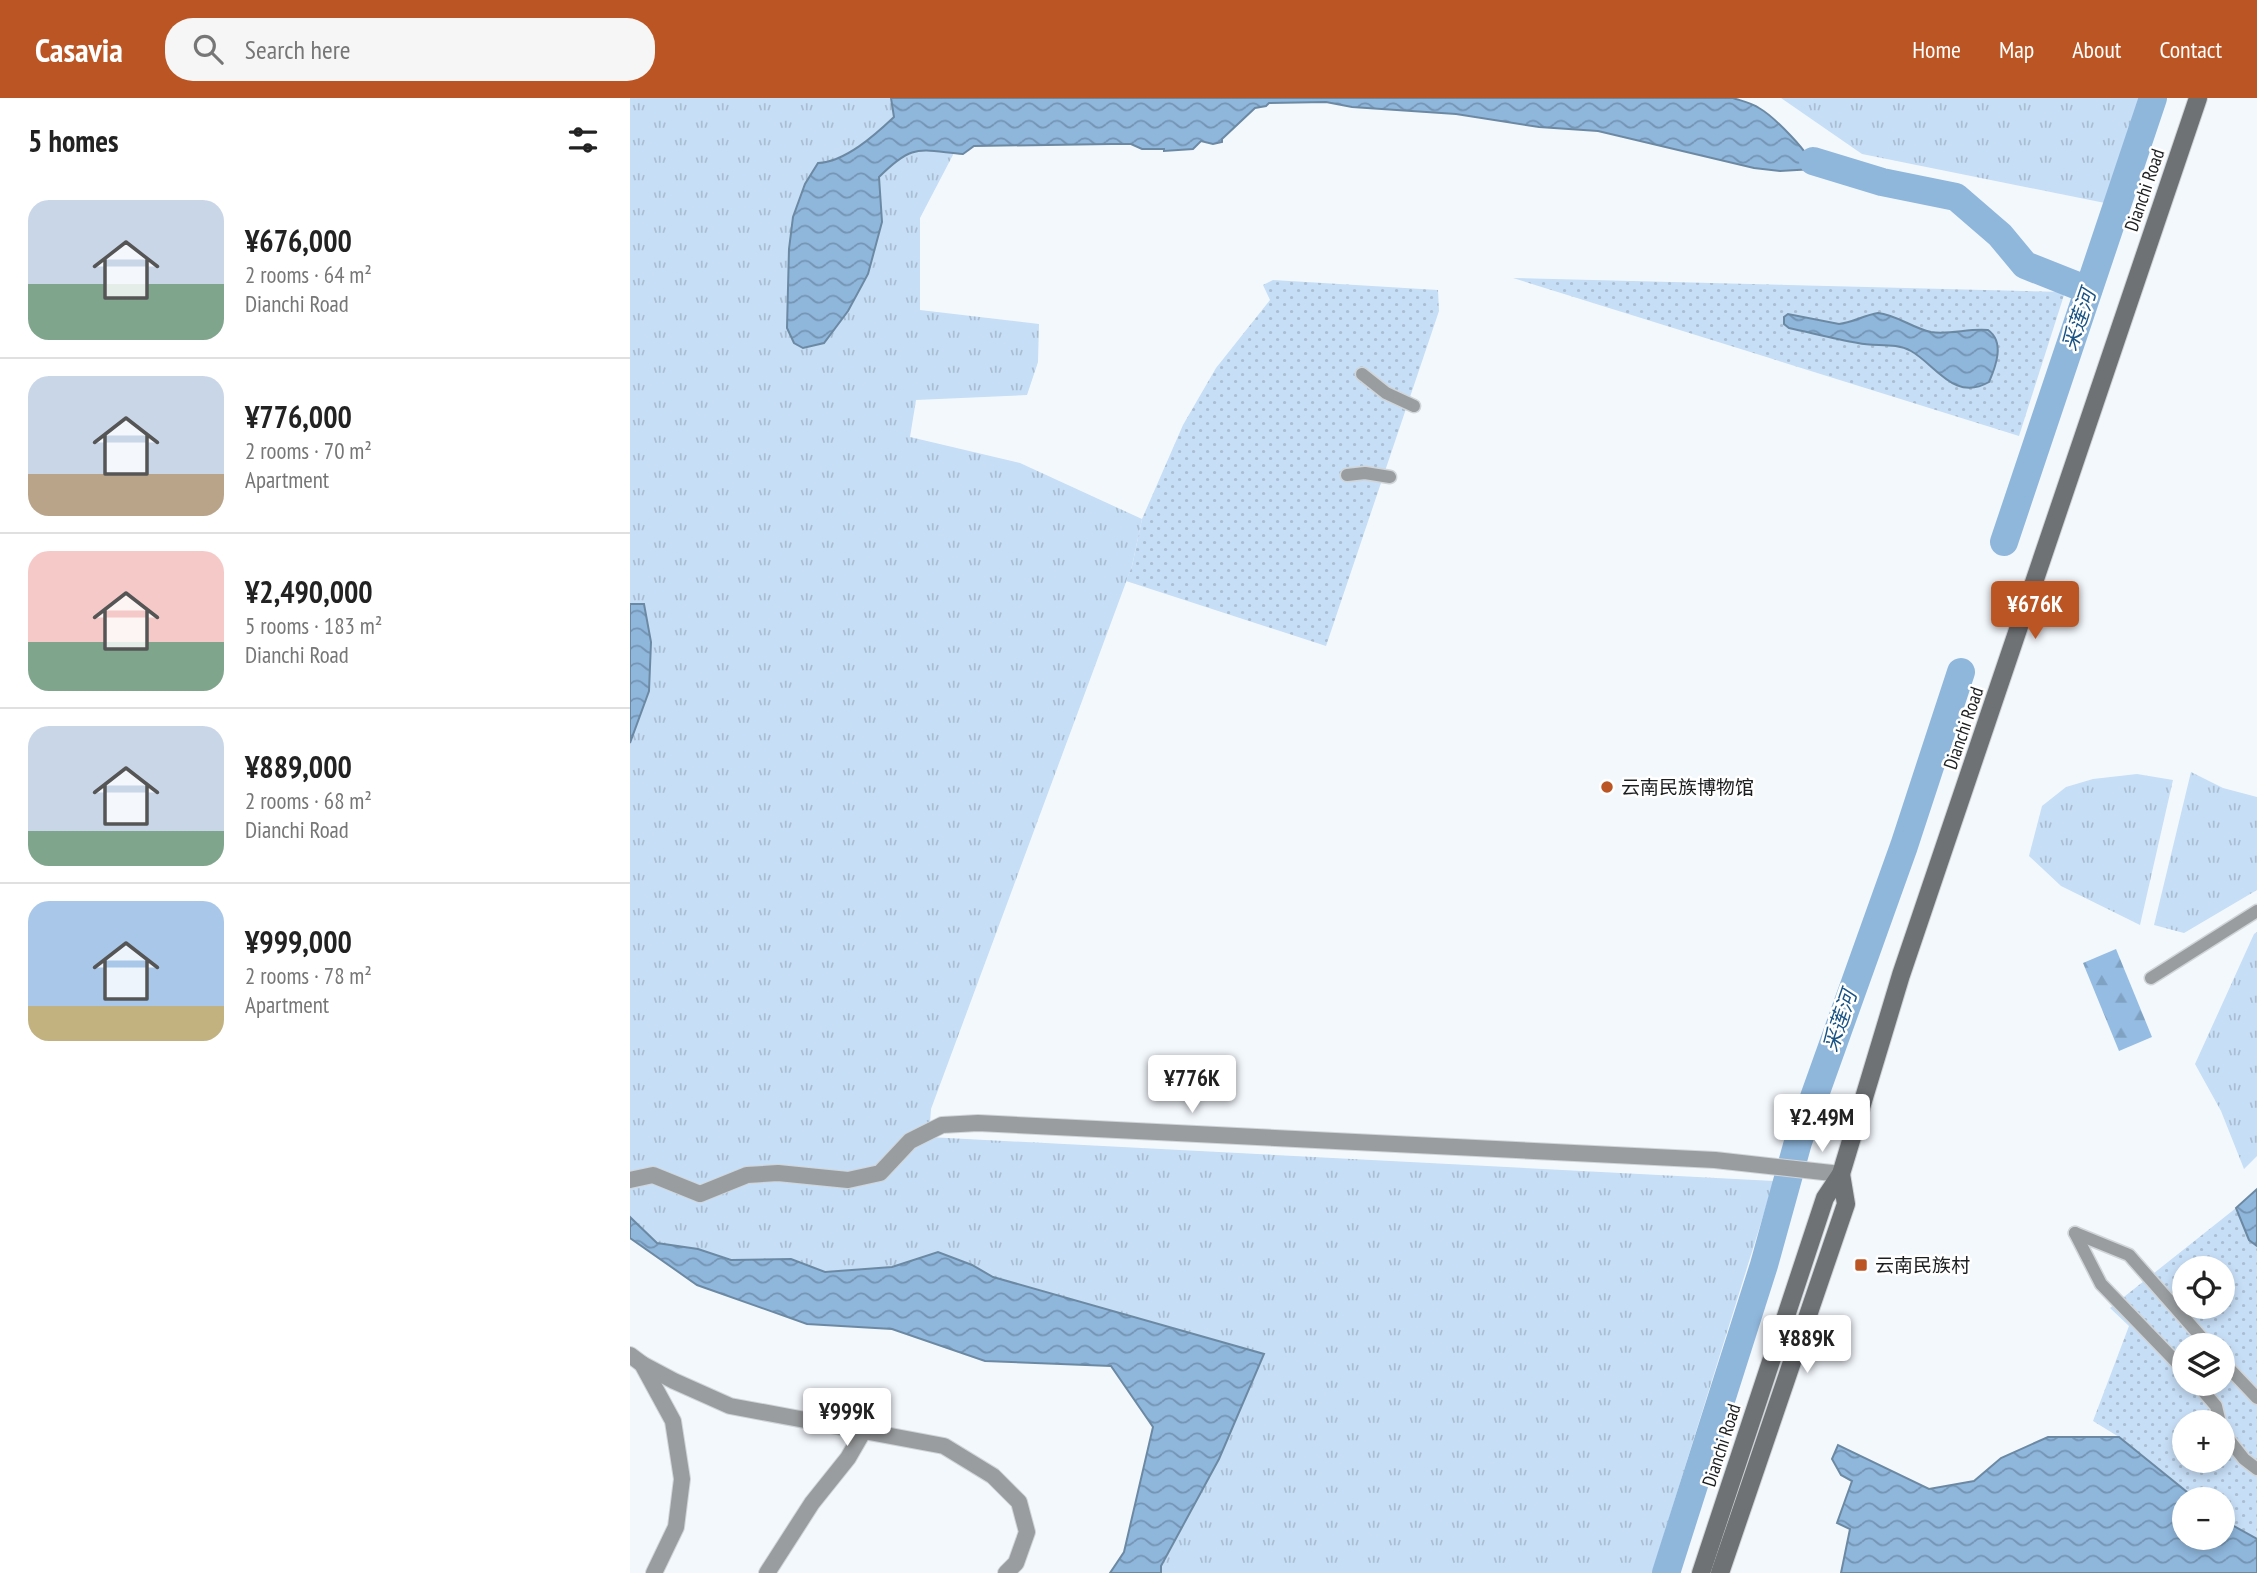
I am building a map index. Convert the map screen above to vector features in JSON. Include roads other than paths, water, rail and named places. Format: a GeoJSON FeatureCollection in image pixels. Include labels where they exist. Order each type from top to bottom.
{"type":"FeatureCollection","features":[{"type":"Feature","properties":{"kind":"main road","name":"Dianchi Road"},"geometry":{"type":"LineString","coordinates":[[1701,1573],[1825,1198],[1840,1174],[1901,975],[2198,98]]}},
{"type":"Feature","properties":{"kind":"main road","name":"Dianchi Road"},"geometry":{"type":"LineString","coordinates":[[1720,1573],[1846,1203],[1840,1174]]}},
{"type":"Feature","properties":{"kind":"street"},"geometry":{"type":"LineString","coordinates":[[1362,374],[1386,393],[1414,405]]}},
{"type":"Feature","properties":{"kind":"street"},"geometry":{"type":"LineString","coordinates":[[1347,474],[1365,473],[1390,477]]}},
{"type":"Feature","properties":{"kind":"street"},"geometry":{"type":"LineString","coordinates":[[2151,978],[2257,911]]}},
{"type":"Feature","properties":{"kind":"street"},"geometry":{"type":"LineString","coordinates":[[630,1180],[653,1175],[700,1194],[747,1175],[778,1173],[848,1180],[880,1173],[910,1141],[942,1125],[978,1123],[1705,1160],[1840,1174]]}},
{"type":"Feature","properties":{"kind":"street"},"geometry":{"type":"LineString","coordinates":[[2172,1358],[2101,1284],[2075,1233],[2129,1255],[2198,1333]]}},
{"type":"Feature","properties":{"kind":"street"},"geometry":{"type":"LineString","coordinates":[[636,1359],[674,1381],[730,1406],[944,1446],[993,1476],[1018,1503],[1027,1532],[1016,1563],[1006,1573]]}},
{"type":"Feature","properties":{"kind":"street"},"geometry":{"type":"LineString","coordinates":[[636,1359],[673,1422],[682,1479],[676,1527],[654,1573]]}},
{"type":"Feature","properties":{"kind":"street"},"geometry":{"type":"LineString","coordinates":[[2235,1375],[2257,1398]]}},
{"type":"Feature","properties":{"kind":"street"},"geometry":{"type":"LineString","coordinates":[[767,1573],[812,1503],[848,1458],[863,1432]]}},
{"type":"Feature","properties":{"kind":"street"},"geometry":{"type":"LineString","coordinates":[[2235,1448],[2257,1469]]}},
{"type":"Feature","properties":{"kind":"water"},"geometry":{"type":"Polygon","coordinates":[[[891,98],[1733,98],[1756,106],[1773,119],[1800,146],[1813,169],[1780,171],[1754,168],[1598,131],[1539,127],[1456,114],[1352,107],[1326,102],[1269,103],[1255,108],[1222,142],[1213,144],[1201,141],[1193,149],[1164,151],[1142,149],[1131,144],[1111,144],[974,146],[963,154],[917,151],[900,158],[879,177],[882,222],[868,274],[848,311],[824,343],[803,348],[794,343],[787,328],[789,249],[793,217],[805,184],[818,163],[849,153],[894,117],[891,98]]]}},
{"type":"Feature","properties":{"kind":"water"},"geometry":{"type":"Polygon","coordinates":[[[1878,313],[1931,332],[1988,330],[1998,348],[1989,382],[1966,388],[1946,379],[1905,348],[1849,341],[1789,328],[1784,324],[1784,317],[1788,314],[1839,324],[1878,313]]]}},
{"type":"Feature","properties":{"kind":"water"},"geometry":{"type":"Polygon","coordinates":[[[630,604],[644,604],[651,642],[649,691],[630,743],[630,604]]]}},
{"type":"Feature","properties":{"kind":"water"},"geometry":{"type":"Polygon","coordinates":[[[2257,1189],[2257,1246],[2249,1240],[2236,1208],[2257,1189]]]}},
{"type":"Feature","properties":{"kind":"water"},"geometry":{"type":"Polygon","coordinates":[[[630,1217],[657,1243],[698,1249],[731,1260],[791,1259],[825,1272],[892,1267],[938,1252],[972,1265],[993,1277],[1264,1354],[1219,1459],[1161,1566],[1161,1573],[1110,1573],[1124,1552],[1153,1427],[1111,1366],[985,1361],[892,1329],[807,1324],[697,1285],[630,1238],[630,1217]]]}},
{"type":"Feature","properties":{"kind":"water"},"geometry":{"type":"Polygon","coordinates":[[[2048,1437],[2119,1437],[2181,1487],[2172,1487],[2172,1550],[2235,1550],[2235,1527],[2257,1539],[2257,1573],[1841,1573],[1850,1529],[1837,1523],[1852,1481],[1841,1475],[1832,1459],[1838,1445],[1929,1489],[1974,1481],[2001,1458],[2048,1437]]]}},
{"type":"Feature","properties":{"kind":"waterway","name":"采莲河"},"geometry":{"type":"LineString","coordinates":[[2004,542],[2153,98]]}},
{"type":"Feature","properties":{"kind":"waterway"},"geometry":{"type":"LineString","coordinates":[[1813,161],[1882,182],[1956,197],[2000,235],[2025,265],[2088,290]]}},
{"type":"Feature","properties":{"kind":"waterway","name":"采莲河"},"geometry":{"type":"LineString","coordinates":[[1666,1573],[1764,1265],[1798,1142],[1904,846],[1961,672]]}},
{"type":"Feature","properties":{"kind":"place","name":"云南民族博物馆"},"geometry":{"type":"Point","coordinates":[1607,787]}},
{"type":"Feature","properties":{"kind":"place","name":"云南民族村"},"geometry":{"type":"Point","coordinates":[1861,1265]}}]}
